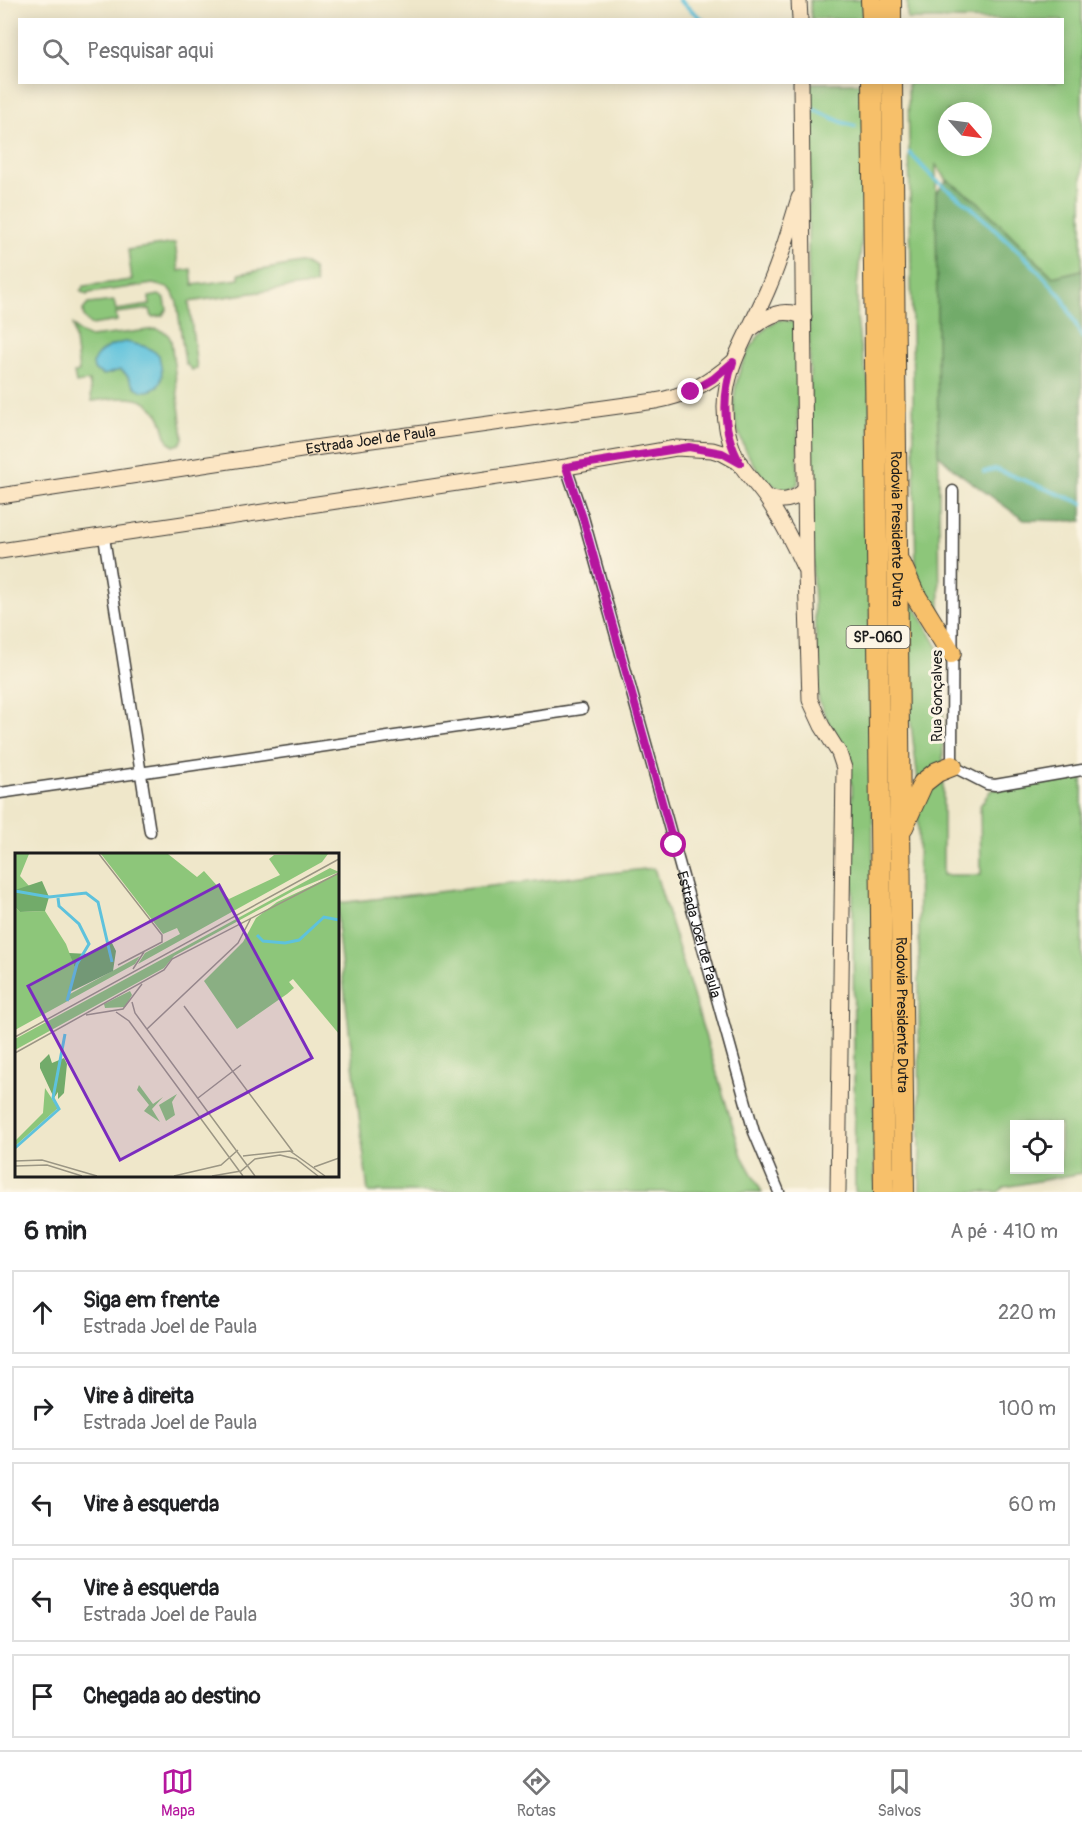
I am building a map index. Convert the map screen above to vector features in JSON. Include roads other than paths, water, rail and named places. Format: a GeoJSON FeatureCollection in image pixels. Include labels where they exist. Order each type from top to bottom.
{"type":"FeatureCollection","features":[{"type":"Feature","properties":{"kind":"highway"},"geometry":{"type":"LineString","coordinates":[[871,0],[872,18]]}},
{"type":"Feature","properties":{"kind":"highway"},"geometry":{"type":"LineString","coordinates":[[891,0],[891,18]]}},
{"type":"Feature","properties":{"kind":"highway","name":"Rodovia Presidente Dutra"},"geometry":{"type":"LineString","coordinates":[[872,84],[884,1192]]}},
{"type":"Feature","properties":{"kind":"highway","name":"Rodovia Presidente Dutra"},"geometry":{"type":"LineString","coordinates":[[892,84],[904,1192]]}},
{"type":"Feature","properties":{"kind":"highway"},"geometry":{"type":"LineString","coordinates":[[898,556],[914,593],[951,653]]}},
{"type":"Feature","properties":{"kind":"highway"},"geometry":{"type":"LineString","coordinates":[[900,832],[922,783],[937,772],[952,766]]}},
{"type":"Feature","properties":{"kind":"main road"},"geometry":{"type":"LineString","coordinates":[[800,0],[800,18]]}},
{"type":"Feature","properties":{"kind":"main road"},"geometry":{"type":"LineString","coordinates":[[801,84],[804,182],[806,573],[810,700],[822,726],[839,753],[844,768],[838,1192]]}},
{"type":"Feature","properties":{"kind":"main road"},"geometry":{"type":"LineString","coordinates":[[804,182],[780,258],[750,330],[733,362],[726,389],[725,417],[731,444],[740,463],[766,497],[786,530],[806,573]]}},
{"type":"Feature","properties":{"kind":"main road"},"geometry":{"type":"LineString","coordinates":[[750,330],[776,313],[791,312],[804,317]]}},
{"type":"Feature","properties":{"kind":"main road","name":"Estrada Joel de Paula"},"geometry":{"type":"LineString","coordinates":[[0,496],[321,447],[656,402],[696,389],[713,379],[733,362]]}},
{"type":"Feature","properties":{"kind":"main road"},"geometry":{"type":"LineString","coordinates":[[0,551],[689,447],[722,453],[740,463]]}},
{"type":"Feature","properties":{"kind":"main road"},"geometry":{"type":"LineString","coordinates":[[766,497],[780,501],[787,500],[805,490]]}},
{"type":"Feature","properties":{"kind":"street","name":"Estrada Joel de Paula"},"geometry":{"type":"LineString","coordinates":[[566,467],[583,518],[754,1131],[779,1192]]}},
{"type":"Feature","properties":{"kind":"street","name":"Rua Gonçalves"},"geometry":{"type":"LineString","coordinates":[[952,491],[952,766]]}},
{"type":"Feature","properties":{"kind":"street"},"geometry":{"type":"LineString","coordinates":[[104,537],[150,832]]}},
{"type":"Feature","properties":{"kind":"street"},"geometry":{"type":"LineString","coordinates":[[0,793],[582,709]]}},
{"type":"Feature","properties":{"kind":"street"},"geometry":{"type":"LineString","coordinates":[[952,766],[987,784],[995,785],[1082,770]]}},
{"type":"Feature","properties":{"kind":"water"},"geometry":{"type":"Polygon","coordinates":[[[126,342],[147,347],[159,355],[162,375],[156,388],[147,391],[140,390],[120,370],[104,375],[94,370],[95,358],[102,351],[126,342]]]}},
{"type":"Feature","properties":{"kind":"waterway"},"geometry":{"type":"LineString","coordinates":[[679,0],[701,18]]}},
{"type":"Feature","properties":{"kind":"waterway"},"geometry":{"type":"LineString","coordinates":[[810,108],[855,126]]}},
{"type":"Feature","properties":{"kind":"waterway"},"geometry":{"type":"LineString","coordinates":[[910,153],[933,178],[970,206],[1030,262],[1062,297],[1082,337]]}},
{"type":"Feature","properties":{"kind":"waterway"},"geometry":{"type":"LineString","coordinates":[[984,472],[995,469],[1082,503]]}}]}
